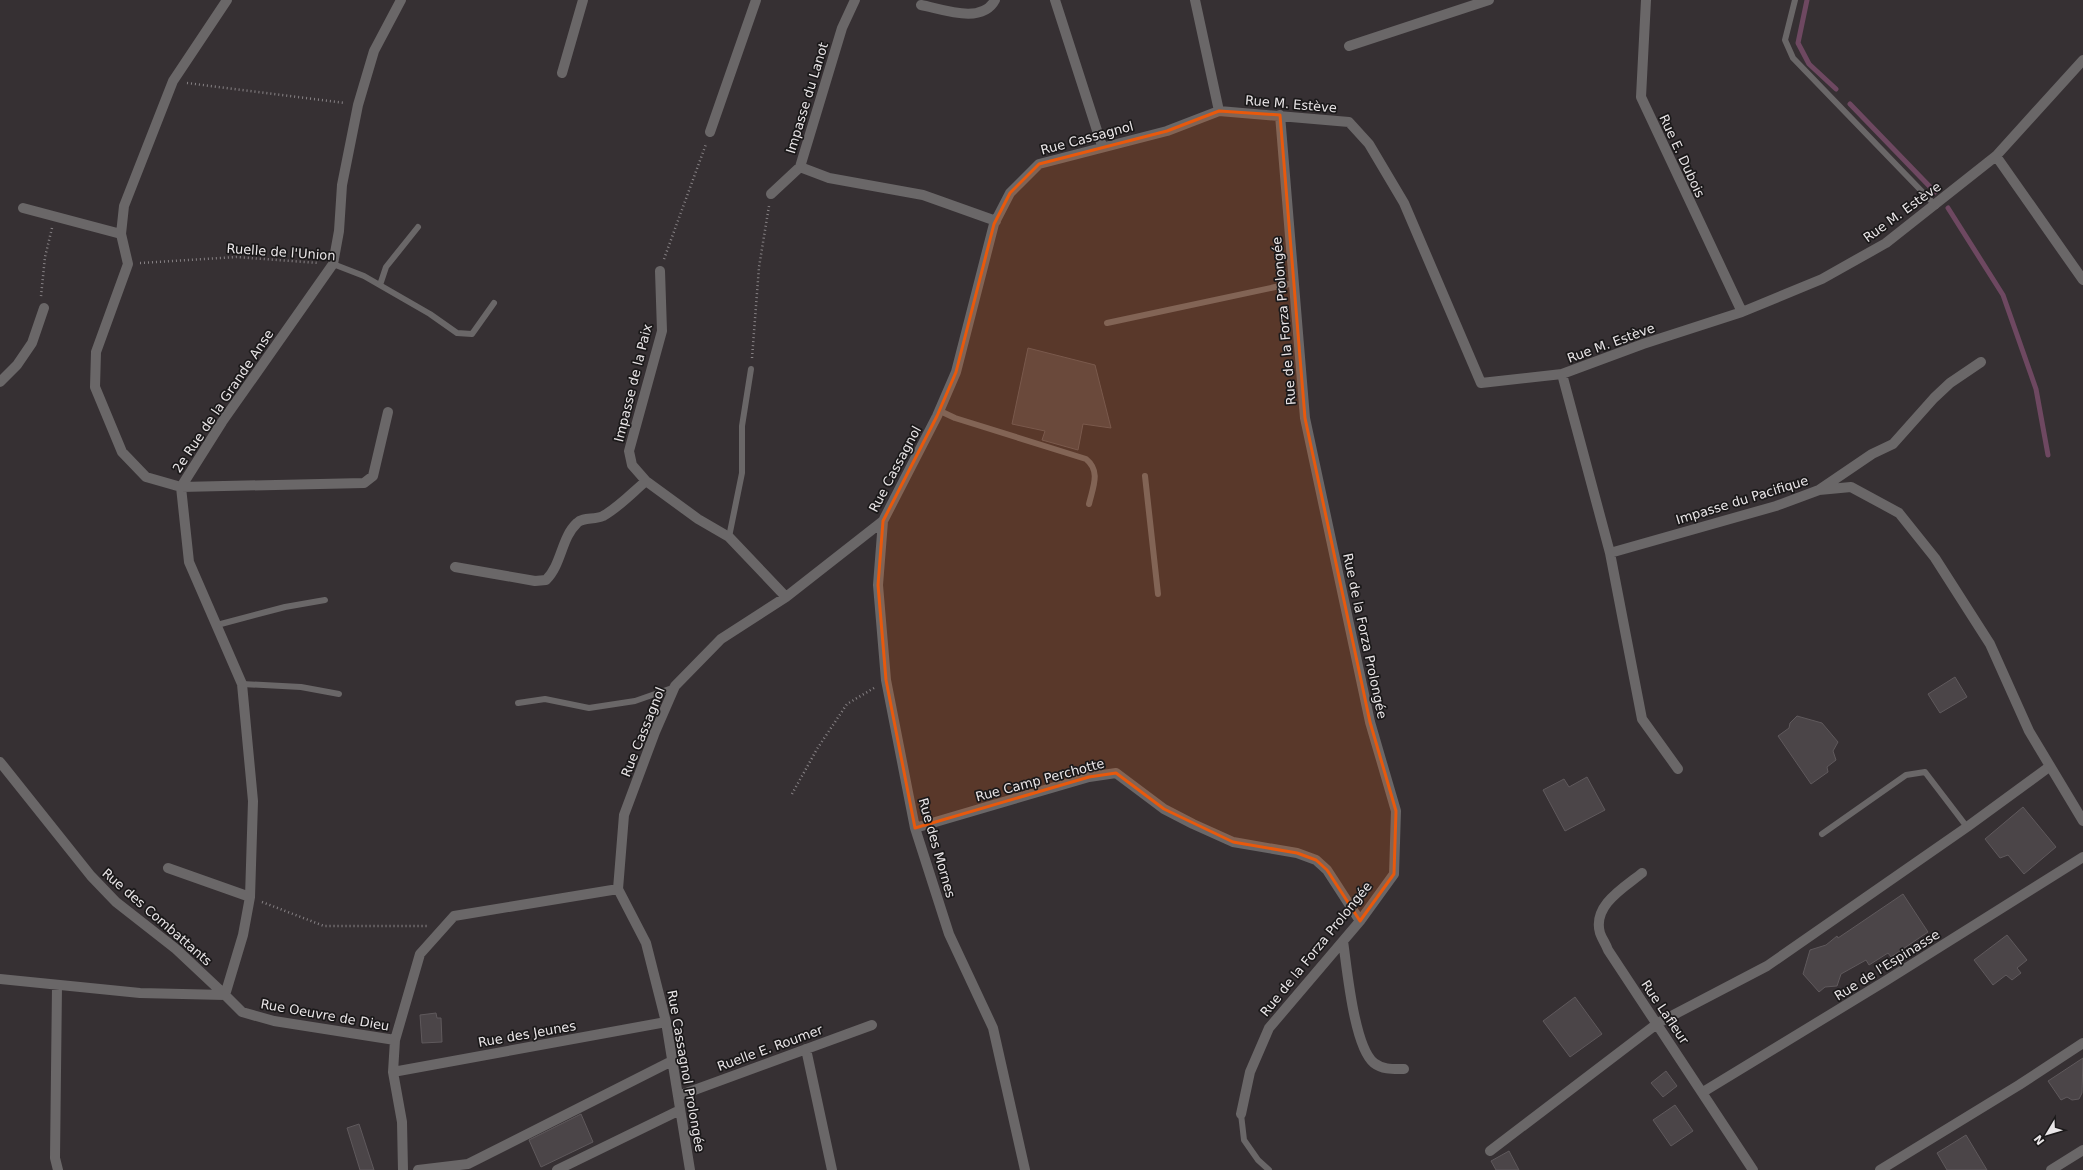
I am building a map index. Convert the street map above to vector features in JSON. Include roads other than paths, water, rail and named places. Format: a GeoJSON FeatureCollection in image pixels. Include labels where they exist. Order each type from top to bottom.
{"type":"FeatureCollection","features":[{"type":"Feature","properties":{"kind":"street"},"geometry":{"type":"LineString","coordinates":[[227,0],[173,81],[124,206],[121,234],[128,264],[96,352],[95,387],[122,452],[146,477],[181,487],[364,483],[373,476],[388,412]]}},
{"type":"Feature","properties":{"kind":"street","name":"2e Rue de la Grande Anse"},"geometry":{"type":"LineString","coordinates":[[225,995],[243,935],[250,897],[253,801],[242,684],[189,562],[181,487],[222,422],[333,264],[339,231],[342,185],[358,104],[374,51],[402,0]]}},
{"type":"Feature","properties":{"kind":"street"},"geometry":{"type":"LineString","coordinates":[[562,73],[583,0]]}},
{"type":"Feature","properties":{"kind":"street"},"geometry":{"type":"LineString","coordinates":[[710,132],[756,0]]}},
{"type":"Feature","properties":{"kind":"street","name":"Impasse du Lanot"},"geometry":{"type":"LineString","coordinates":[[771,194],[800,167],[842,28],[856,0]]}},
{"type":"Feature","properties":{"kind":"street"},"geometry":{"type":"LineString","coordinates":[[921,5],[971,14],[984,12],[995,0]]}},
{"type":"Feature","properties":{"kind":"street"},"geometry":{"type":"LineString","coordinates":[[1054,0],[1102,146]]}},
{"type":"Feature","properties":{"kind":"street"},"geometry":{"type":"LineString","coordinates":[[1195,0],[1219,111]]}},
{"type":"Feature","properties":{"kind":"street"},"geometry":{"type":"LineString","coordinates":[[1349,46],[1459,5],[1489,0]]}},
{"type":"Feature","properties":{"kind":"street","name":"Rue E. Dubois"},"geometry":{"type":"LineString","coordinates":[[1646,0],[1641,97],[1742,312]]}},
{"type":"Feature","properties":{"kind":"street","name":"Rue M. Estève"},"geometry":{"type":"LineString","coordinates":[[1219,111],[1349,122],[1369,144],[1404,203],[1481,383],[1562,374],[1643,344],[1742,312],[1822,279],[1886,243],[1936,206],[1996,156],[2083,60]]}},
{"type":"Feature","properties":{"kind":"street","name":"Rue Cassagnol"},"geometry":{"type":"LineString","coordinates":[[618,889],[624,815],[655,732],[675,686],[721,639],[786,597],[883,521],[940,411],[956,372],[996,221],[1010,193],[1039,164],[1102,146],[1167,131],[1219,111]]}},
{"type":"Feature","properties":{"kind":"street","name":"Rue de la Forza Prolongée"},"geometry":{"type":"LineString","coordinates":[[1241,1114],[1250,1072],[1269,1028],[1360,921],[1394,874],[1396,811],[1370,722],[1305,418],[1280,116]]}},
{"type":"Feature","properties":{"kind":"street"},"geometry":{"type":"LineString","coordinates":[[1996,156],[2083,280]]}},
{"type":"Feature","properties":{"kind":"street"},"geometry":{"type":"LineString","coordinates":[[800,167],[829,178],[923,195],[996,221]]}},
{"type":"Feature","properties":{"kind":"street"},"geometry":{"type":"LineString","coordinates":[[23,208],[121,234]]}},
{"type":"Feature","properties":{"kind":"street","name":"Impasse de la Paix"},"geometry":{"type":"LineString","coordinates":[[660,271],[662,331],[629,451],[632,465],[646,480],[698,519],[729,537],[786,597]]}},
{"type":"Feature","properties":{"kind":"street"},"geometry":{"type":"LineString","coordinates":[[0,382],[17,365],[32,344],[44,308]]}},
{"type":"Feature","properties":{"kind":"street","name":"Impasse du Pacifique"},"geometry":{"type":"LineString","coordinates":[[1610,553],[1776,506],[1819,490],[1872,454],[1893,444],[1934,398],[1950,383],[1982,362]]}},
{"type":"Feature","properties":{"kind":"street"},"geometry":{"type":"LineString","coordinates":[[1562,374],[1610,553],[1642,719],[1678,769]]}},
{"type":"Feature","properties":{"kind":"street"},"geometry":{"type":"LineString","coordinates":[[454,567],[536,581],[546,580],[554,572],[568,536],[575,524],[581,520],[595,519],[604,515],[646,480]]}},
{"type":"Feature","properties":{"kind":"street"},"geometry":{"type":"LineString","coordinates":[[1819,490],[1851,487],[1899,513],[1935,558],[1980,631],[1990,644],[2029,731],[2049,767],[2083,821]]}},
{"type":"Feature","properties":{"kind":"street","name":"Rue des Mornes"},"geometry":{"type":"LineString","coordinates":[[883,521],[878,585],[886,680],[915,828],[949,934],[993,1028],[1025,1170]]}},
{"type":"Feature","properties":{"kind":"street"},"geometry":{"type":"LineString","coordinates":[[1490,1151],[1658,1023],[1767,966],[1967,827],[2049,767]]}},
{"type":"Feature","properties":{"kind":"street","name":"Rue des Combattants"},"geometry":{"type":"LineString","coordinates":[[2,768],[90,876],[116,902],[176,949],[225,995]]}},
{"type":"Feature","properties":{"kind":"street","name":"Rue Camp Perchotte"},"geometry":{"type":"LineString","coordinates":[[915,828],[1089,777],[1116,773],[1164,809],[1233,842],[1297,853],[1316,860],[1327,870],[1360,921]]}},
{"type":"Feature","properties":{"kind":"street","name":"Rue de l'Espinasse"},"geometry":{"type":"LineString","coordinates":[[1703,1092],[1894,976],[2083,857]]}},
{"type":"Feature","properties":{"kind":"street"},"geometry":{"type":"LineString","coordinates":[[168,868],[250,897]]}},
{"type":"Feature","properties":{"kind":"street","name":"Rue Lafleur"},"geometry":{"type":"LineString","coordinates":[[1642,873],[1608,900],[1600,916],[1600,932],[1608,950],[1658,1023],[1753,1170]]}},
{"type":"Feature","properties":{"kind":"street","name":"Rue Oeuvre de Dieu"},"geometry":{"type":"LineString","coordinates":[[225,995],[242,1012],[274,1021],[395,1040],[420,954],[454,916],[618,889]]}},
{"type":"Feature","properties":{"kind":"street","name":"Rue Cassagnol Prolongée"},"geometry":{"type":"LineString","coordinates":[[618,889],[646,943],[666,1022],[690,1170]]}},
{"type":"Feature","properties":{"kind":"street"},"geometry":{"type":"LineString","coordinates":[[1343,941],[1356,1025],[1364,1050],[1374,1063],[1386,1068],[1404,1069]]}},
{"type":"Feature","properties":{"kind":"street"},"geometry":{"type":"LineString","coordinates":[[0,979],[140,994],[225,995]]}},
{"type":"Feature","properties":{"kind":"street"},"geometry":{"type":"LineString","coordinates":[[57,986],[55,1158],[58,1170]]}},
{"type":"Feature","properties":{"kind":"street","name":"Rue des Jeunes"},"geometry":{"type":"LineString","coordinates":[[393,1072],[666,1022]]}},
{"type":"Feature","properties":{"kind":"street","name":"Ruelle E. Roumer"},"geometry":{"type":"LineString","coordinates":[[678,1096],[872,1025]]}},
{"type":"Feature","properties":{"kind":"street"},"geometry":{"type":"LineString","coordinates":[[395,1040],[393,1072],[402,1122],[403,1170]]}},
{"type":"Feature","properties":{"kind":"street"},"geometry":{"type":"LineString","coordinates":[[1880,1170],[2083,1043]]}},
{"type":"Feature","properties":{"kind":"street"},"geometry":{"type":"LineString","coordinates":[[806,1049],[832,1170]]}},
{"type":"Feature","properties":{"kind":"street"},"geometry":{"type":"LineString","coordinates":[[418,1170],[468,1164],[672,1061]]}},
{"type":"Feature","properties":{"kind":"street"},"geometry":{"type":"LineString","coordinates":[[557,1170],[680,1110]]}},
{"type":"Feature","properties":{"kind":"street"},"geometry":{"type":"LineString","coordinates":[[2051,1170],[2083,1150]]}},
{"type":"Feature","properties":{"kind":"lane"},"geometry":{"type":"LineString","coordinates":[[1795,0],[1785,40],[1793,58],[1936,206]]}},
{"type":"Feature","properties":{"kind":"lane"},"geometry":{"type":"LineString","coordinates":[[380,285],[386,267],[418,228]]}},
{"type":"Feature","properties":{"kind":"lane","name":"Ruelle de l'Union"},"geometry":{"type":"LineString","coordinates":[[333,264],[364,276],[457,333],[472,334],[494,303]]}},
{"type":"Feature","properties":{"kind":"lane"},"geometry":{"type":"LineString","coordinates":[[1107,322],[1294,283]]}},
{"type":"Feature","properties":{"kind":"lane"},"geometry":{"type":"LineString","coordinates":[[729,537],[742,473],[742,426],[751,368]]}},
{"type":"Feature","properties":{"kind":"lane"},"geometry":{"type":"LineString","coordinates":[[940,411],[955,418],[1086,459],[1093,465],[1095,474],[1089,504]]}},
{"type":"Feature","properties":{"kind":"lane"},"geometry":{"type":"LineString","coordinates":[[1144,476],[1158,594]]}},
{"type":"Feature","properties":{"kind":"lane"},"geometry":{"type":"LineString","coordinates":[[217,625],[285,607],[325,600]]}},
{"type":"Feature","properties":{"kind":"lane"},"geometry":{"type":"LineString","coordinates":[[242,684],[301,687],[339,694]]}},
{"type":"Feature","properties":{"kind":"lane"},"geometry":{"type":"LineString","coordinates":[[518,703],[545,699],[589,708],[635,701],[675,686]]}},
{"type":"Feature","properties":{"kind":"lane"},"geometry":{"type":"LineString","coordinates":[[1822,834],[1906,775],[1925,772],[1967,827]]}},
{"type":"Feature","properties":{"kind":"lane"},"geometry":{"type":"LineString","coordinates":[[1241,1114],[1244,1140],[1258,1160],[1269,1170]]}},
{"type":"Feature","properties":{"kind":"waterway"},"geometry":{"type":"LineString","coordinates":[[1807,0],[1798,43],[1809,64],[1836,89]]}},
{"type":"Feature","properties":{"kind":"waterway"},"geometry":{"type":"LineString","coordinates":[[1850,104],[1935,192]]}},
{"type":"Feature","properties":{"kind":"waterway"},"geometry":{"type":"LineString","coordinates":[[1948,208],[2003,295],[2036,389],[2048,455]]}}]}
